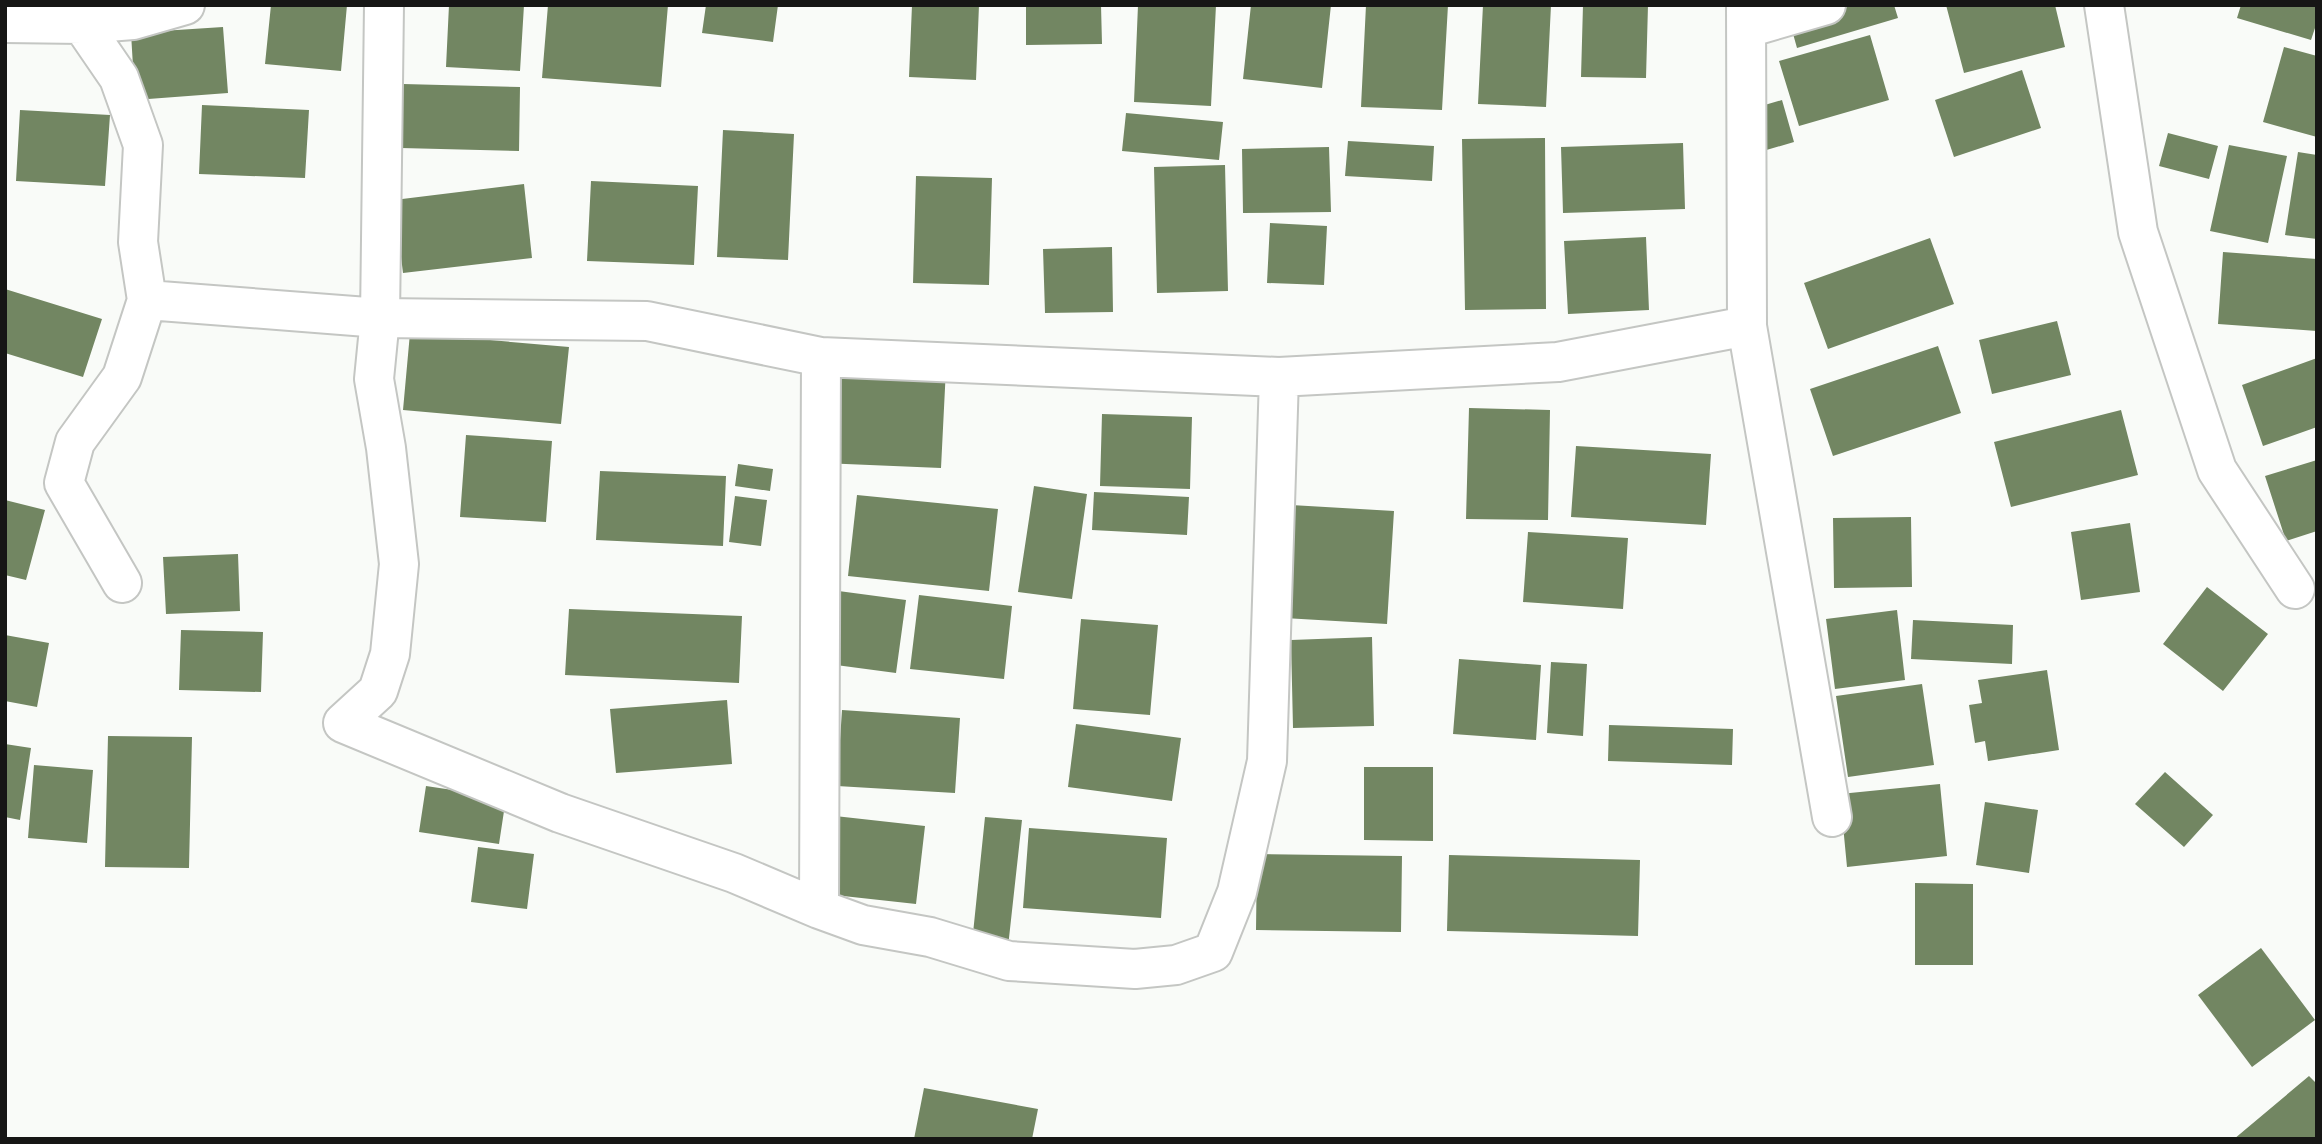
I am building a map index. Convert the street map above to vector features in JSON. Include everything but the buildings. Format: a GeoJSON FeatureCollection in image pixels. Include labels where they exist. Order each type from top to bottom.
{"type":"FeatureCollection","features":[{"type":"Feature","properties":{"kind":"street"},"geometry":{"type":"LineString","coordinates":[[5,23],[82,24],[133,20],[186,5]]}},
{"type":"Feature","properties":{"kind":"street"},"geometry":{"type":"LineString","coordinates":[[384,5],[380,318],[374,379],[386,448],[398,564],[390,654],[378,691],[343,723],[560,813],[734,873],[863,925],[930,937],[1009,961],[1135,970],[1176,965],[1213,952],[1237,892],[1266,761],[1279,377]]}},
{"type":"Feature","properties":{"kind":"street"},"geometry":{"type":"LineString","coordinates":[[1826,5],[1747,17],[1747,326],[1832,817]]}},
{"type":"Feature","properties":{"kind":"street"},"geometry":{"type":"LineString","coordinates":[[2104,5],[2138,232],[2217,470],[2295,589]]}},
{"type":"Feature","properties":{"kind":"street"},"geometry":{"type":"LineString","coordinates":[[82,24],[119,78],[143,145],[138,242],[147,300],[122,377],[75,442],[64,483],[122,583]]}},
{"type":"Feature","properties":{"kind":"street"},"geometry":{"type":"LineString","coordinates":[[147,300],[380,318],[647,321],[821,357],[1279,377],[1558,362],[1747,326]]}},
{"type":"Feature","properties":{"kind":"street"},"geometry":{"type":"LineString","coordinates":[[819,909],[821,357]]}}]}
